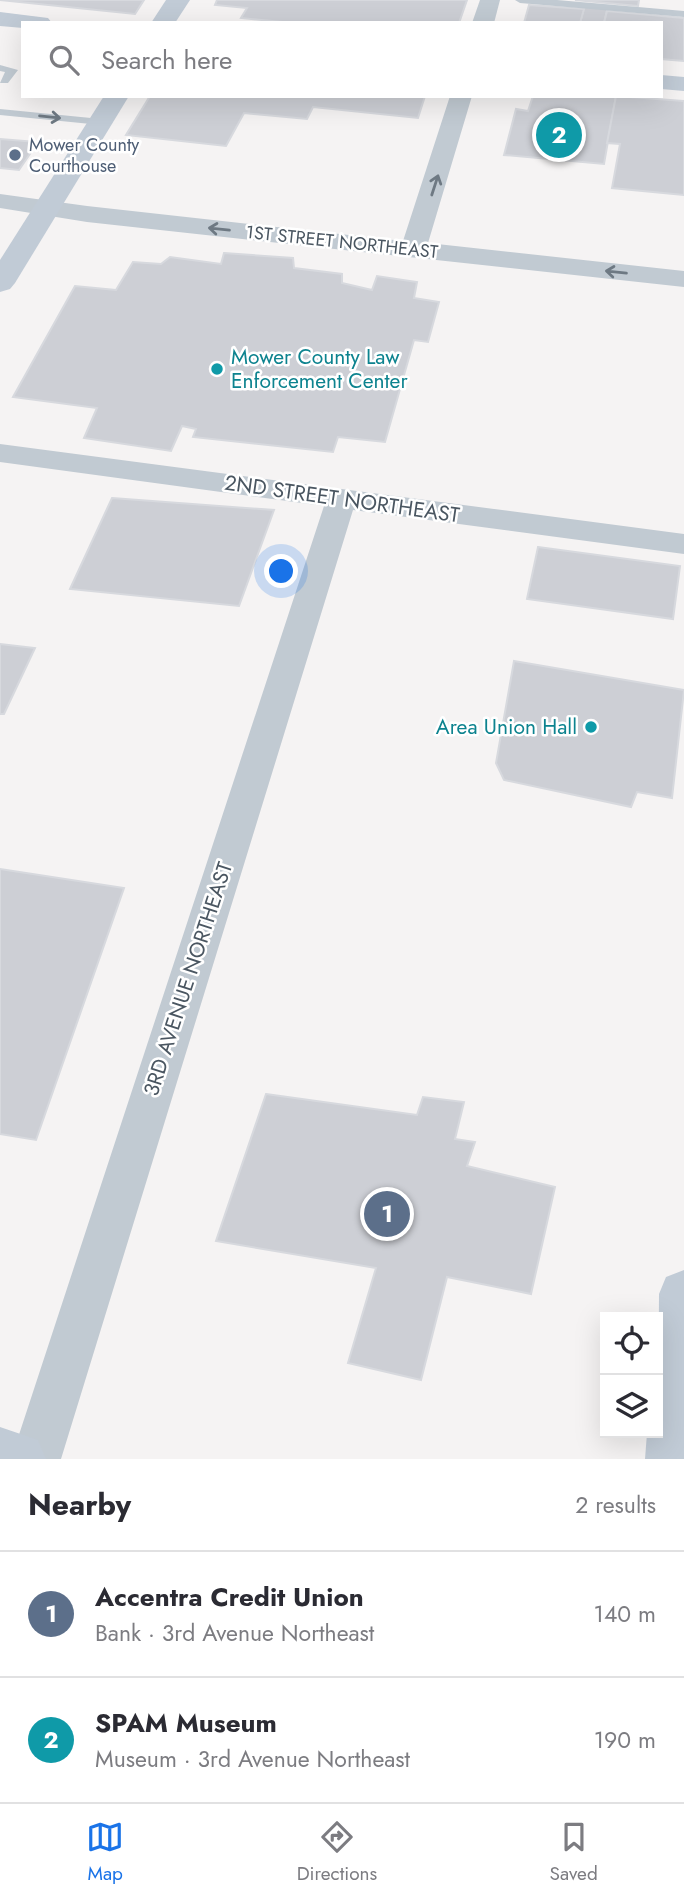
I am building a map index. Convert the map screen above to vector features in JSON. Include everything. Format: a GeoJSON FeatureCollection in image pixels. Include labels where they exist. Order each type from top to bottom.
{"type":"FeatureCollection","features":[{"type":"Feature","properties":{"kind":"street"},"geometry":{"type":"LineString","coordinates":[[164,21],[177,0]]}},
{"type":"Feature","properties":{"kind":"street"},"geometry":{"type":"LineString","coordinates":[[484,21],[490,0]]}},
{"type":"Feature","properties":{"kind":"street"},"geometry":{"type":"LineString","coordinates":[[0,19],[21,21]]}},
{"type":"Feature","properties":{"kind":"street"},"geometry":{"type":"LineString","coordinates":[[663,82],[684,84]]}},
{"type":"Feature","properties":{"kind":"street"},"geometry":{"type":"LineString","coordinates":[[0,283],[116,98]]}},
{"type":"Feature","properties":{"kind":"street"},"geometry":{"type":"LineString","coordinates":[[414,250],[460,98]]}},
{"type":"Feature","properties":{"kind":"street","name":"1ST STREET NORTHEAST"},"geometry":{"type":"LineString","coordinates":[[0,201],[684,279]]}},
{"type":"Feature","properties":{"kind":"street","name":"2ND STREET NORTHEAST"},"geometry":{"type":"LineString","coordinates":[[0,453],[684,544]]}},
{"type":"Feature","properties":{"kind":"street","name":"3RD AVENUE NORTHEAST"},"geometry":{"type":"LineString","coordinates":[[36,1459],[341,500]]}},
{"type":"Feature","properties":{"kind":"street"},"geometry":{"type":"LineString","coordinates":[[672,1459],[684,1294]]}},
{"type":"Feature","properties":{"kind":"street"},"geometry":{"type":"LineString","coordinates":[[0,1454],[19,1459]]}},
{"type":"Feature","properties":{"kind":"lane"},"geometry":{"type":"LineString","coordinates":[[520,0],[684,15]]}},
{"type":"Feature","properties":{"kind":"lane"},"geometry":{"type":"LineString","coordinates":[[0,68],[12,70],[2,84]]}},
{"type":"Feature","properties":{"kind":"lane"},"geometry":{"type":"LineString","coordinates":[[2,84],[21,83]]}},
{"type":"Feature","properties":{"kind":"lane"},"geometry":{"type":"LineString","coordinates":[[0,112],[101,122]]}},
{"type":"Feature","properties":{"kind":"building"},"geometry":{"type":"Polygon","coordinates":[[[0,0],[144,0],[135,14],[0,0]]]}},
{"type":"Feature","properties":{"kind":"building"},"geometry":{"type":"Polygon","coordinates":[[[217,0],[467,0],[460,21],[272,21],[241,18],[247,8],[215,5],[217,0]]]}},
{"type":"Feature","properties":{"kind":"building"},"geometry":{"type":"Polygon","coordinates":[[[575,0],[639,0],[638,6],[575,0]]]}},
{"type":"Feature","properties":{"kind":"building"},"geometry":{"type":"Polygon","coordinates":[[[585,4],[608,6],[604,21],[581,21],[585,4]]]}},
{"type":"Feature","properties":{"kind":"building"},"geometry":{"type":"Polygon","coordinates":[[[529,5],[584,9],[581,21],[525,21],[529,5]]]}},
{"type":"Feature","properties":{"kind":"building"},"geometry":{"type":"Polygon","coordinates":[[[607,11],[684,18],[684,61],[663,59],[663,21],[604,21],[607,11]]]}},
{"type":"Feature","properties":{"kind":"building"},"geometry":{"type":"Polygon","coordinates":[[[149,98],[424,98],[418,118],[313,107],[307,119],[244,113],[226,146],[126,135],[149,98]]]}},
{"type":"Feature","properties":{"kind":"building"},"geometry":{"type":"Polygon","coordinates":[[[532,98],[616,98],[604,164],[504,155],[516,109],[528,111],[532,98]]]}},
{"type":"Feature","properties":{"kind":"building"},"geometry":{"type":"Polygon","coordinates":[[[616,98],[684,101],[684,195],[612,188],[620,144],[607,143],[616,98]]]}},
{"type":"Feature","properties":{"kind":"building","name":"Mower County Courthouse"},"geometry":{"type":"Polygon","coordinates":[[[0,139],[38,142],[19,170],[0,168],[0,139]]]}},
{"type":"Feature","properties":{"kind":"building","name":"Mower County Law Enforcement Center"},"geometry":{"type":"Polygon","coordinates":[[[224,253],[293,258],[294,268],[342,274],[342,283],[372,290],[377,276],[417,282],[414,298],[439,302],[428,342],[414,340],[385,442],[338,437],[333,452],[193,437],[196,429],[182,426],[171,451],[84,438],[97,408],[13,397],[75,286],[116,290],[133,262],[161,264],[170,257],[221,264],[224,253]]]}},
{"type":"Feature","properties":{"kind":"building"},"geometry":{"type":"Polygon","coordinates":[[[112,498],[274,510],[239,606],[70,589],[112,498]]]}},
{"type":"Feature","properties":{"kind":"building"},"geometry":{"type":"Polygon","coordinates":[[[538,547],[680,566],[673,619],[527,599],[538,547]]]}},
{"type":"Feature","properties":{"kind":"building"},"geometry":{"type":"Polygon","coordinates":[[[0,644],[35,648],[4,714],[0,714],[0,644]]]}},
{"type":"Feature","properties":{"kind":"building","name":"Area Union Hall"},"geometry":{"type":"Polygon","coordinates":[[[514,661],[684,690],[672,798],[637,792],[631,807],[504,780],[496,763],[514,661]]]}},
{"type":"Feature","properties":{"kind":"building"},"geometry":{"type":"Polygon","coordinates":[[[0,869],[124,888],[36,1140],[0,1134],[0,869]]]}},
{"type":"Feature","properties":{"kind":"building"},"geometry":{"type":"Polygon","coordinates":[[[266,1094],[417,1115],[423,1097],[464,1102],[455,1139],[475,1142],[467,1166],[555,1187],[531,1294],[447,1277],[421,1380],[348,1363],[376,1268],[216,1241],[266,1094]]]}},
{"type":"Feature","properties":{"kind":"place","name":"SPAM Museum"},"geometry":{"type":"Point","coordinates":[559,135]}},
{"type":"Feature","properties":{"kind":"place","name":"Mower County Courthouse"},"geometry":{"type":"Point","coordinates":[15,155]}},
{"type":"Feature","properties":{"kind":"place","name":"Mower County Law Enforcement Center"},"geometry":{"type":"Point","coordinates":[217,369]}},
{"type":"Feature","properties":{"kind":"place","name":"Area Union Hall"},"geometry":{"type":"Point","coordinates":[591,727]}},
{"type":"Feature","properties":{"kind":"place","name":"Accentra Credit Union"},"geometry":{"type":"Point","coordinates":[387,1214]}}]}
